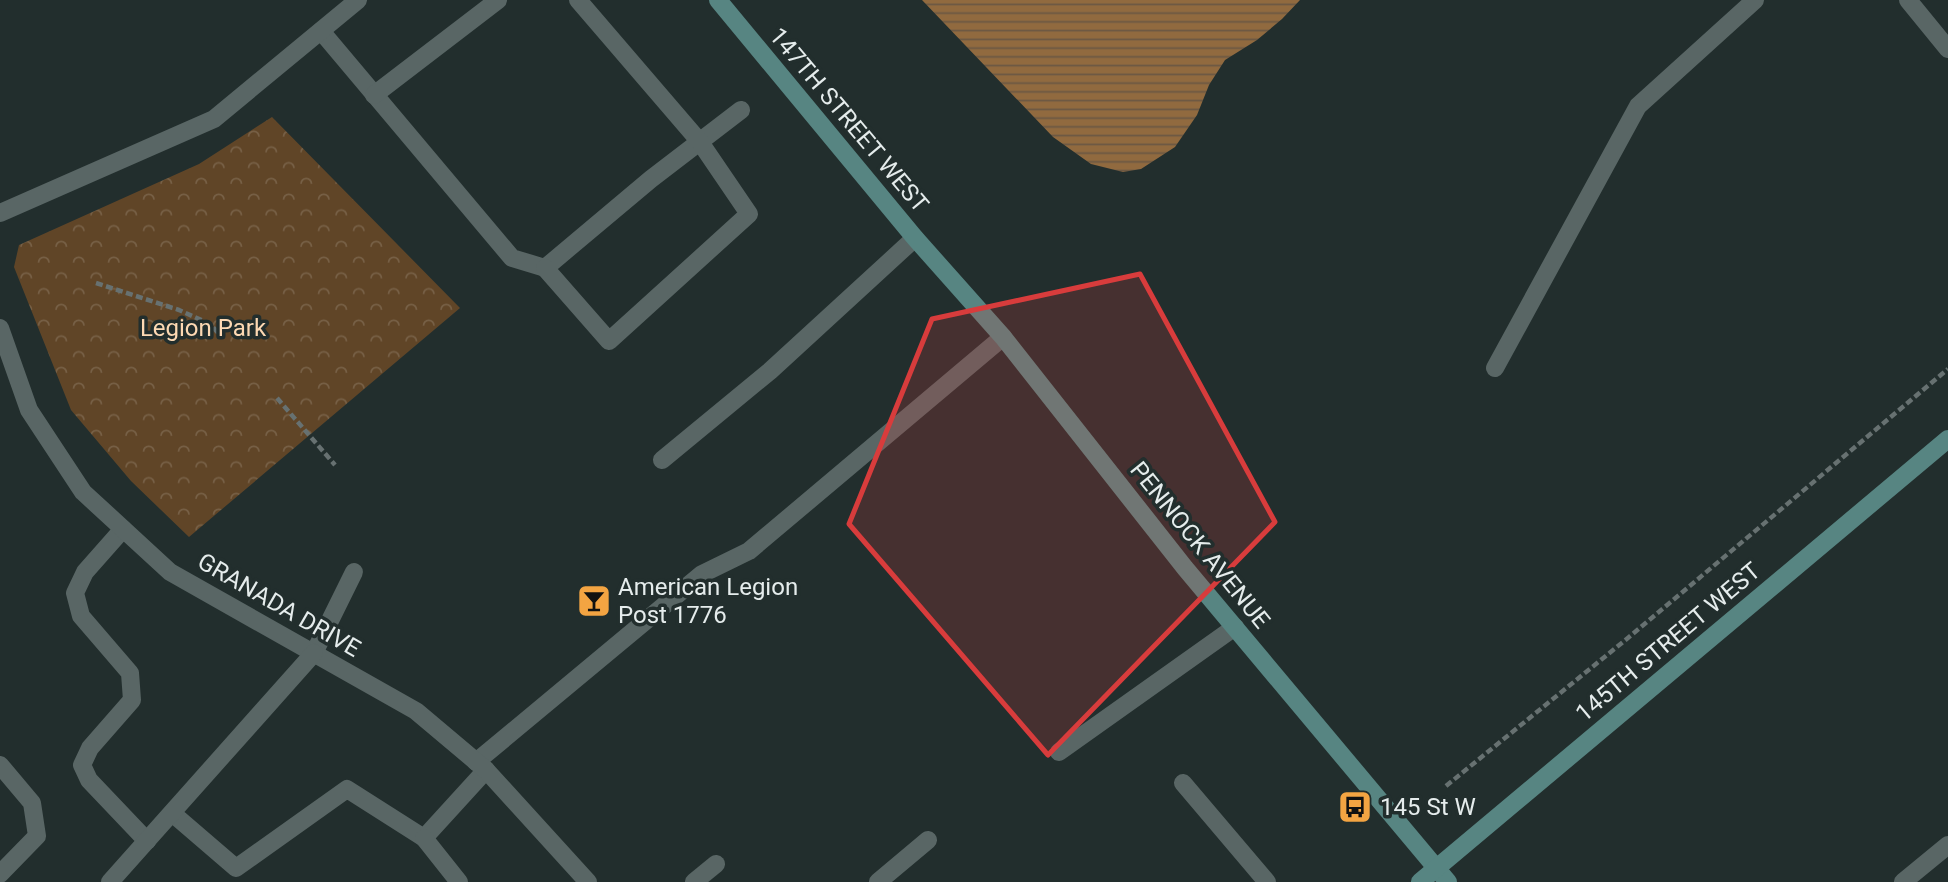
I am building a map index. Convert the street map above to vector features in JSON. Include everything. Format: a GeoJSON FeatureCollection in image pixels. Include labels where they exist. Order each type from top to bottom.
{"type":"FeatureCollection","features":[{"type":"Feature","properties":{"kind":"street"},"geometry":{"type":"LineString","coordinates":[[0,213],[214,119],[358,0]]}},
{"type":"Feature","properties":{"kind":"street"},"geometry":{"type":"LineString","coordinates":[[374,95],[498,0]]}},
{"type":"Feature","properties":{"kind":"street"},"geometry":{"type":"LineString","coordinates":[[321,31],[512,258],[545,268],[609,341],[749,214],[700,142],[578,0]]}},
{"type":"Feature","properties":{"kind":"street","name":"147TH STREET WEST"},"geometry":{"type":"LineString","coordinates":[[718,0],[915,238]]}},
{"type":"Feature","properties":{"kind":"street"},"geometry":{"type":"LineString","coordinates":[[1495,368],[1638,106],[1755,0]]}},
{"type":"Feature","properties":{"kind":"street"},"geometry":{"type":"LineString","coordinates":[[1908,0],[1948,49]]}},
{"type":"Feature","properties":{"kind":"street"},"geometry":{"type":"LineString","coordinates":[[545,268],[651,179],[741,110]]}},
{"type":"Feature","properties":{"kind":"street"},"geometry":{"type":"LineString","coordinates":[[662,460],[770,371],[915,238]]}},
{"type":"Feature","properties":{"kind":"street","name":"PENNOCK AVENUE"},"geometry":{"type":"LineString","coordinates":[[915,238],[1003,338],[1234,627],[1442,875]]}},
{"type":"Feature","properties":{"kind":"street","name":"GRANADA DRIVE"},"geometry":{"type":"LineString","coordinates":[[0,328],[29,410],[83,492],[170,572],[416,712],[481,766],[588,882]]}},
{"type":"Feature","properties":{"kind":"street"},"geometry":{"type":"LineString","coordinates":[[424,838],[481,766],[702,574],[750,551],[1003,338]]}},
{"type":"Feature","properties":{"kind":"street","name":"145TH STREET WEST"},"geometry":{"type":"LineString","coordinates":[[1420,882],[1442,875],[1948,439]]}},
{"type":"Feature","properties":{"kind":"street"},"geometry":{"type":"LineString","coordinates":[[123,528],[85,572],[75,593],[81,616],[130,673],[132,700],[90,748],[82,765],[89,780],[147,841]]}},
{"type":"Feature","properties":{"kind":"street"},"geometry":{"type":"LineString","coordinates":[[110,882],[314,653],[354,572]]}},
{"type":"Feature","properties":{"kind":"street"},"geometry":{"type":"LineString","coordinates":[[1059,752],[1234,627]]}},
{"type":"Feature","properties":{"kind":"street"},"geometry":{"type":"LineString","coordinates":[[0,765],[32,803],[37,836],[0,874]]}},
{"type":"Feature","properties":{"kind":"street"},"geometry":{"type":"LineString","coordinates":[[1183,783],[1267,882]]}},
{"type":"Feature","properties":{"kind":"street"},"geometry":{"type":"LineString","coordinates":[[172,813],[232,875],[347,789],[424,838],[459,882]]}},
{"type":"Feature","properties":{"kind":"street"},"geometry":{"type":"LineString","coordinates":[[878,882],[928,840]]}},
{"type":"Feature","properties":{"kind":"street"},"geometry":{"type":"LineString","coordinates":[[1903,882],[1948,845]]}},
{"type":"Feature","properties":{"kind":"street"},"geometry":{"type":"LineString","coordinates":[[694,882],[716,864]]}},
{"type":"Feature","properties":{"kind":"path"},"geometry":{"type":"LineString","coordinates":[[96,283],[189,315],[210,324],[222,337]]}},
{"type":"Feature","properties":{"kind":"path"},"geometry":{"type":"LineString","coordinates":[[1446,786],[1623,642],[1948,369]]}},
{"type":"Feature","properties":{"kind":"path"},"geometry":{"type":"LineString","coordinates":[[278,398],[335,465]]}},
{"type":"Feature","properties":{"kind":"highlighted area"},"geometry":{"type":"Polygon","coordinates":[[[1140,274],[1275,522],[1048,755],[849,524],[932,319],[1140,274]]]}},
{"type":"Feature","properties":{"kind":"green space","name":"Legion Park"},"geometry":{"type":"Polygon","coordinates":[[[272,117],[460,308],[189,537],[131,481],[71,410],[14,267],[19,245],[199,164],[272,117]]]}},
{"type":"Feature","properties":{"kind":"shaded area"},"geometry":{"type":"Polygon","coordinates":[[[922,0],[1300,0],[1257,40],[1225,60],[1209,85],[1197,115],[1175,147],[1141,169],[1123,172],[1091,164],[1053,137],[922,0]]]}},
{"type":"Feature","properties":{"kind":"place","name":"American Legion Post 1776"},"geometry":{"type":"Point","coordinates":[594,601]}},
{"type":"Feature","properties":{"kind":"place","name":"145 St W"},"geometry":{"type":"Point","coordinates":[1355,807]}}]}
